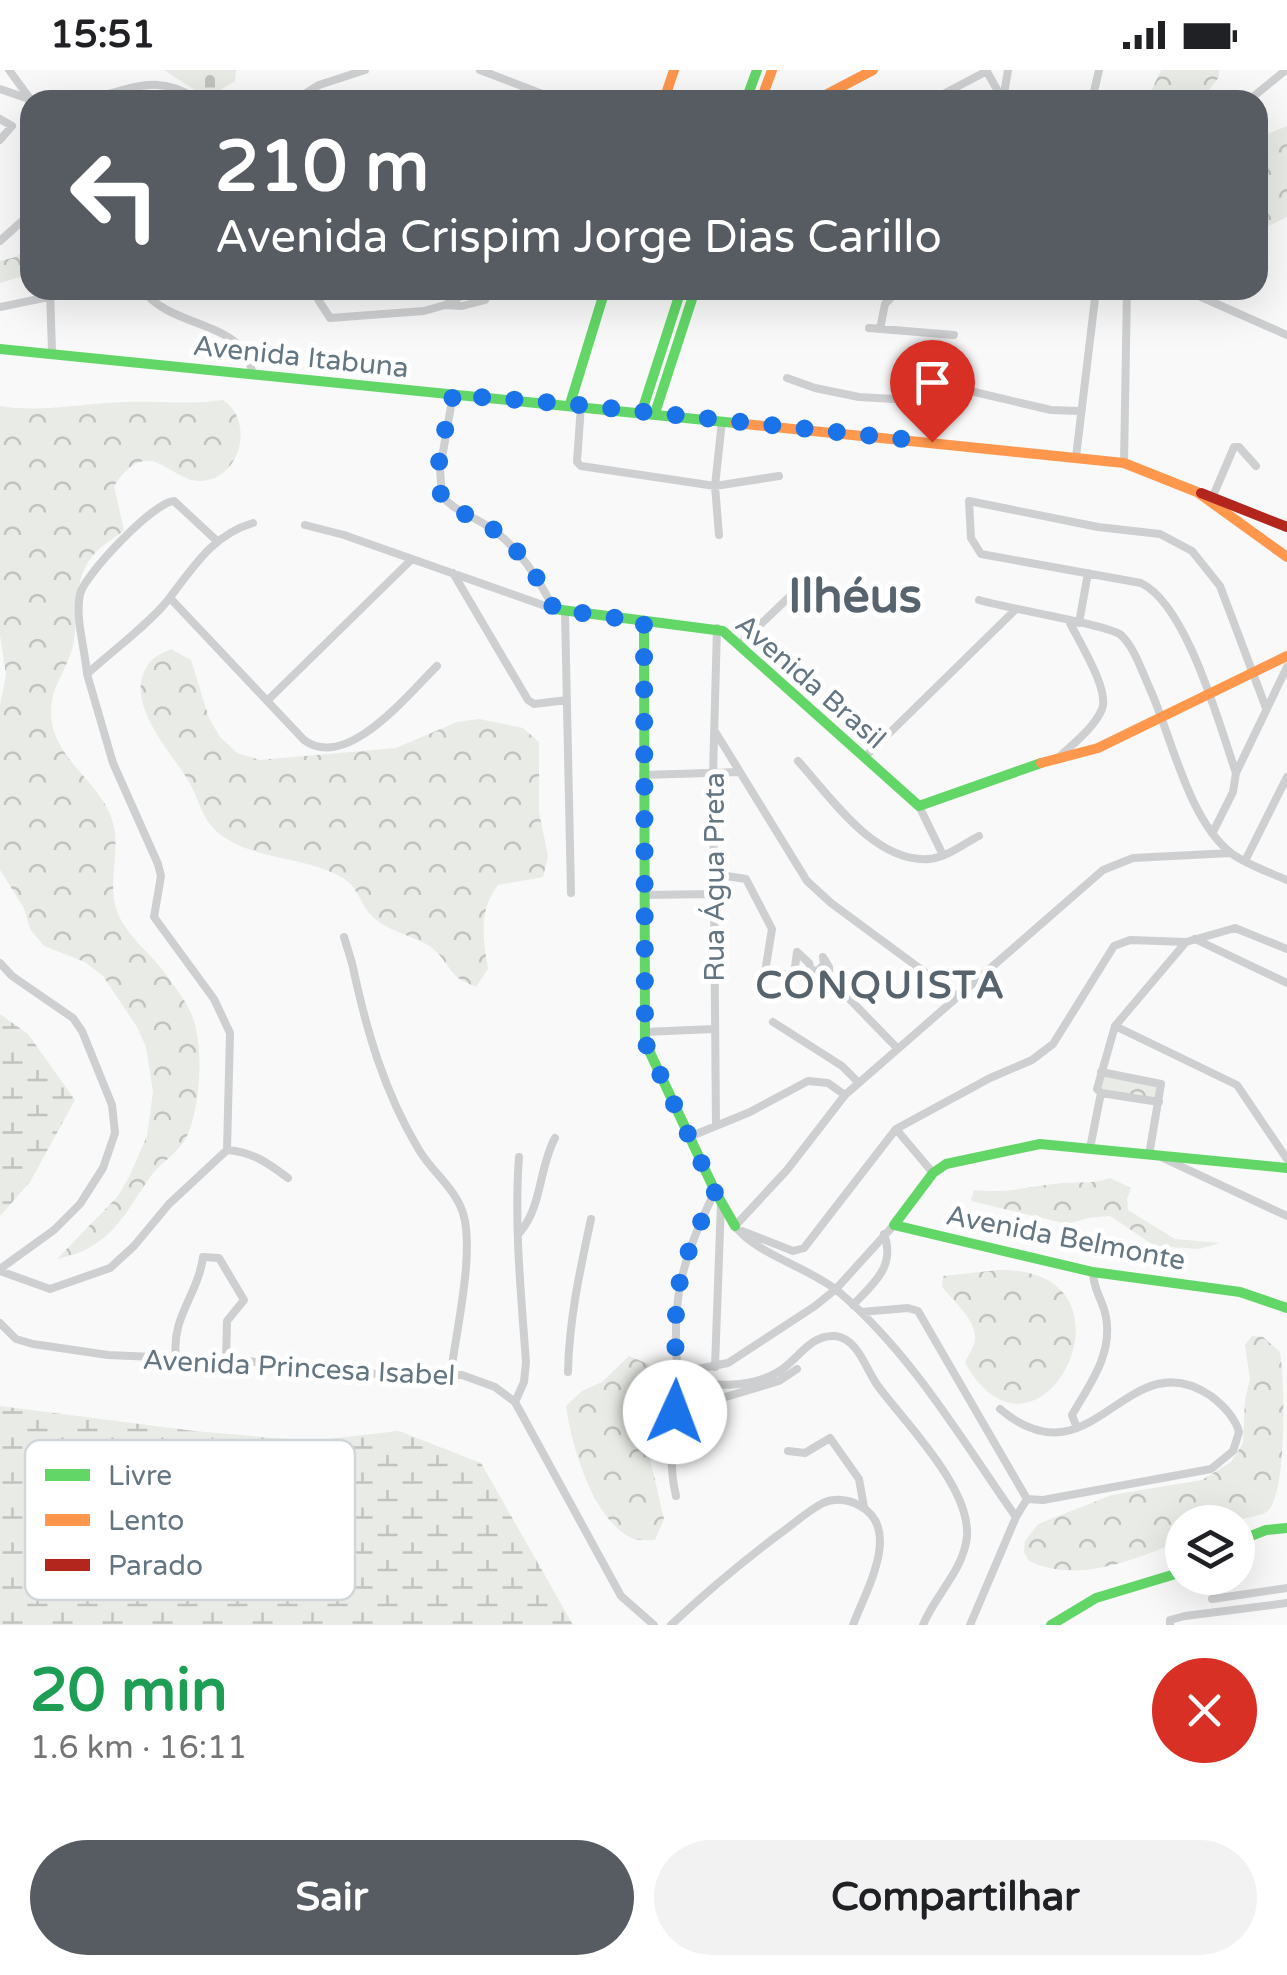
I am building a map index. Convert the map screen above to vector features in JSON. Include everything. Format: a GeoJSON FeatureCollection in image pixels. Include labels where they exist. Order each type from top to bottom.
{"type":"FeatureCollection","features":[{"type":"Feature","properties":{"kind":"street"},"geometry":{"type":"LineString","coordinates":[[313,90],[365,70]]}},
{"type":"Feature","properties":{"kind":"street"},"geometry":{"type":"LineString","coordinates":[[480,70],[532,90]]}},
{"type":"Feature","properties":{"kind":"street"},"geometry":{"type":"LineString","coordinates":[[835,90],[873,70]]}},
{"type":"Feature","properties":{"kind":"street"},"geometry":{"type":"LineString","coordinates":[[950,90],[986,70]]}},
{"type":"Feature","properties":{"kind":"street"},"geometry":{"type":"LineString","coordinates":[[1261,90],[1286,70]]}},
{"type":"Feature","properties":{"kind":"street"},"geometry":{"type":"LineString","coordinates":[[118,90],[153,80],[184,90]]}},
{"type":"Feature","properties":{"kind":"street"},"geometry":{"type":"LineString","coordinates":[[0,119],[12,126],[0,140]]}},
{"type":"Feature","properties":{"kind":"street"},"geometry":{"type":"LineString","coordinates":[[0,241],[20,223]]}},
{"type":"Feature","properties":{"kind":"street"},"geometry":{"type":"LineString","coordinates":[[0,308],[29,300]]}},
{"type":"Feature","properties":{"kind":"street"},"geometry":{"type":"LineString","coordinates":[[50,300],[52,352]]}},
{"type":"Feature","properties":{"kind":"street"},"geometry":{"type":"LineString","coordinates":[[151,300],[234,341],[244,350],[254,374]]}},
{"type":"Feature","properties":{"kind":"street"},"geometry":{"type":"LineString","coordinates":[[318,300],[330,318],[424,311],[454,300]]}},
{"type":"Feature","properties":{"kind":"street"},"geometry":{"type":"LineString","coordinates":[[444,305],[462,306],[485,300]]}},
{"type":"Feature","properties":{"kind":"street"},"geometry":{"type":"LineString","coordinates":[[602,300],[576,404],[578,464],[715,486],[779,476]]}},
{"type":"Feature","properties":{"kind":"street"},"geometry":{"type":"LineString","coordinates":[[648,412],[678,300]]}},
{"type":"Feature","properties":{"kind":"street"},"geometry":{"type":"LineString","coordinates":[[648,412],[691,300]]}},
{"type":"Feature","properties":{"kind":"street"},"geometry":{"type":"LineString","coordinates":[[880,328],[889,300]]}},
{"type":"Feature","properties":{"kind":"street"},"geometry":{"type":"LineString","coordinates":[[1076,457],[1095,300]]}},
{"type":"Feature","properties":{"kind":"street"},"geometry":{"type":"LineString","coordinates":[[1124,463],[1127,300]]}},
{"type":"Feature","properties":{"kind":"street"},"geometry":{"type":"LineString","coordinates":[[1206,300],[1287,335]]}},
{"type":"Feature","properties":{"kind":"street"},"geometry":{"type":"LineString","coordinates":[[869,328],[954,336]]}},
{"type":"Feature","properties":{"kind":"street","name":"Avenida Itabuna"},"geometry":{"type":"LineString","coordinates":[[0,350],[576,404],[1124,463],[1197,492],[1287,557]]}},
{"type":"Feature","properties":{"kind":"street"},"geometry":{"type":"LineString","coordinates":[[787,378],[859,398],[929,401],[970,391],[1051,410],[1079,411]]}},
{"type":"Feature","properties":{"kind":"street"},"geometry":{"type":"LineString","coordinates":[[453,395],[440,469],[442,496],[503,537],[540,580],[560,611],[567,700],[571,894]]}},
{"type":"Feature","properties":{"kind":"street"},"geometry":{"type":"LineString","coordinates":[[719,536],[715,486],[722,421]]}},
{"type":"Feature","properties":{"kind":"street"},"geometry":{"type":"LineString","coordinates":[[1214,496],[1234,447],[1239,447],[1256,466]]}},
{"type":"Feature","properties":{"kind":"street"},"geometry":{"type":"LineString","coordinates":[[1197,492],[1287,527]]}},
{"type":"Feature","properties":{"kind":"street"},"geometry":{"type":"LineString","coordinates":[[0,1270],[50,1289],[110,1268],[180,1193],[227,1150],[230,1033],[214,999],[154,917],[160,886],[158,864],[113,763],[87,674],[79,609],[84,584],[141,522],[168,500],[177,502],[217,541]]}},
{"type":"Feature","properties":{"kind":"street"},"geometry":{"type":"LineString","coordinates":[[1236,773],[1208,692],[1174,612],[1162,596],[1141,583],[977,552],[971,538],[969,500],[1098,527],[1160,534],[1177,541],[1207,566],[1220,586],[1266,708]]}},
{"type":"Feature","properties":{"kind":"street"},"geometry":{"type":"LineString","coordinates":[[1243,526],[1252,512]]}},
{"type":"Feature","properties":{"kind":"street"},"geometry":{"type":"LineString","coordinates":[[87,674],[170,598],[217,541],[238,528],[254,524]]}},
{"type":"Feature","properties":{"kind":"street","name":"Avenida Brasil"},"geometry":{"type":"LineString","coordinates":[[305,526],[560,611],[717,628],[740,644],[919,806]]}},
{"type":"Feature","properties":{"kind":"street"},"geometry":{"type":"LineString","coordinates":[[268,701],[412,559]]}},
{"type":"Feature","properties":{"kind":"street"},"geometry":{"type":"LineString","coordinates":[[454,573],[528,700],[534,704],[567,700]]}},
{"type":"Feature","properties":{"kind":"street"},"geometry":{"type":"LineString","coordinates":[[1079,623],[1088,574]]}},
{"type":"Feature","properties":{"kind":"street"},"geometry":{"type":"LineString","coordinates":[[740,644],[810,577]]}},
{"type":"Feature","properties":{"kind":"street"},"geometry":{"type":"LineString","coordinates":[[170,598],[311,745],[320,748],[356,741],[438,666]]}},
{"type":"Feature","properties":{"kind":"street"},"geometry":{"type":"LineString","coordinates":[[980,600],[1106,628],[1122,636],[1162,716],[1184,780],[1213,832],[1231,853],[1287,880]]}},
{"type":"Feature","properties":{"kind":"street"},"geometry":{"type":"LineString","coordinates":[[864,757],[1014,610]]}},
{"type":"Feature","properties":{"kind":"street"},"geometry":{"type":"LineString","coordinates":[[1059,757],[1100,714],[1104,704],[1102,689],[1068,621]]}},
{"type":"Feature","properties":{"kind":"street"},"geometry":{"type":"LineString","coordinates":[[644,622],[644,1032],[648,1050],[736,1227],[748,1240],[836,1289],[861,1312],[908,1365],[1016,1517]]}},
{"type":"Feature","properties":{"kind":"street","name":"Rua Água Preta"},"geometry":{"type":"LineString","coordinates":[[716,1126],[713,775],[717,628]]}},
{"type":"Feature","properties":{"kind":"street"},"geometry":{"type":"LineString","coordinates":[[942,856],[919,806],[1059,757],[1090,751],[1287,656]]}},
{"type":"Feature","properties":{"kind":"street"},"geometry":{"type":"LineString","coordinates":[[1213,832],[1229,802],[1236,773],[1287,668]]}},
{"type":"Feature","properties":{"kind":"street"},"geometry":{"type":"LineString","coordinates":[[716,733],[806,881],[957,996]]}},
{"type":"Feature","properties":{"kind":"street"},"geometry":{"type":"LineString","coordinates":[[798,761],[877,843],[916,858],[931,859],[980,836]]}},
{"type":"Feature","properties":{"kind":"street"},"geometry":{"type":"LineString","coordinates":[[643,775],[739,772]]}},
{"type":"Feature","properties":{"kind":"street"},"geometry":{"type":"LineString","coordinates":[[1245,861],[1286,781]]}},
{"type":"Feature","properties":{"kind":"street"},"geometry":{"type":"LineString","coordinates":[[736,1227],[858,1082],[1093,878],[1114,864],[1133,858],[1231,853]]}},
{"type":"Feature","properties":{"kind":"street"},"geometry":{"type":"LineString","coordinates":[[714,874],[746,879],[771,924],[764,972],[829,980],[898,1049]]}},
{"type":"Feature","properties":{"kind":"street"},"geometry":{"type":"LineString","coordinates":[[644,895],[714,894]]}},
{"type":"Feature","properties":{"kind":"street"},"geometry":{"type":"LineString","coordinates":[[736,1227],[800,1251],[896,1130],[1044,1052],[1060,1035],[1118,943],[1190,941],[1240,929],[1287,949]]}},
{"type":"Feature","properties":{"kind":"street"},"geometry":{"type":"LineString","coordinates":[[344,937],[381,1074],[420,1152],[446,1183],[463,1214],[466,1260],[451,1374]]}},
{"type":"Feature","properties":{"kind":"street"},"geometry":{"type":"LineString","coordinates":[[1190,941],[1287,983]]}},
{"type":"Feature","properties":{"kind":"street"},"geometry":{"type":"LineString","coordinates":[[1090,1148],[1100,1072],[1115,1026],[1190,941]]}},
{"type":"Feature","properties":{"kind":"street"},"geometry":{"type":"LineString","coordinates":[[794,975],[797,952],[811,970],[824,964],[823,957],[829,980]]}},
{"type":"Feature","properties":{"kind":"street"},"geometry":{"type":"LineString","coordinates":[[0,963],[12,976],[73,1018],[82,1031],[108,1093],[116,1133],[94,1186],[80,1204],[54,1230],[0,1270]]}},
{"type":"Feature","properties":{"kind":"street"},"geometry":{"type":"LineString","coordinates":[[773,1022],[842,1066],[858,1082]]}},
{"type":"Feature","properties":{"kind":"street"},"geometry":{"type":"LineString","coordinates":[[1115,1026],[1237,1085],[1287,1159]]}},
{"type":"Feature","properties":{"kind":"street"},"geometry":{"type":"LineString","coordinates":[[644,1032],[714,1029]]}},
{"type":"Feature","properties":{"kind":"street"},"geometry":{"type":"LineString","coordinates":[[1100,1072],[1159,1082],[1149,1155]]}},
{"type":"Feature","properties":{"kind":"street"},"geometry":{"type":"LineString","coordinates":[[689,1137],[750,1112],[808,1081],[828,1083],[845,1095]]}},
{"type":"Feature","properties":{"kind":"street"},"geometry":{"type":"LineString","coordinates":[[1100,1094],[1159,1102]]}},
{"type":"Feature","properties":{"kind":"street"},"geometry":{"type":"LineString","coordinates":[[896,1130],[933,1173]]}},
{"type":"Feature","properties":{"kind":"street"},"geometry":{"type":"LineString","coordinates":[[520,1232],[531,1216],[546,1154],[555,1138]]}},
{"type":"Feature","properties":{"kind":"street"},"geometry":{"type":"LineString","coordinates":[[681,1372],[716,1367],[775,1334],[836,1289],[894,1225],[933,1173],[954,1161],[1040,1144],[1287,1168]]}},
{"type":"Feature","properties":{"kind":"street"},"geometry":{"type":"LineString","coordinates":[[227,1150],[261,1158],[288,1178]]}},
{"type":"Feature","properties":{"kind":"street"},"geometry":{"type":"LineString","coordinates":[[519,1156],[515,1201],[526,1362],[524,1382],[515,1402],[621,1596],[654,1625]]}},
{"type":"Feature","properties":{"kind":"street"},"geometry":{"type":"LineString","coordinates":[[1163,1158],[1287,1216]]}},
{"type":"Feature","properties":{"kind":"street"},"geometry":{"type":"LineString","coordinates":[[676,1496],[670,1458],[681,1372],[676,1314],[680,1285],[699,1226],[718,1197]]}},
{"type":"Feature","properties":{"kind":"street"},"geometry":{"type":"LineString","coordinates":[[716,1367],[718,1197]]}},
{"type":"Feature","properties":{"kind":"street"},"geometry":{"type":"LineString","coordinates":[[568,1372],[573,1301],[591,1219]]}},
{"type":"Feature","properties":{"kind":"street","name":"Avenida Belmonte"},"geometry":{"type":"LineString","coordinates":[[894,1225],[1093,1272],[1240,1292],[1287,1308]]}},
{"type":"Feature","properties":{"kind":"street"},"geometry":{"type":"LineString","coordinates":[[699,1226],[719,1232]]}},
{"type":"Feature","properties":{"kind":"street"},"geometry":{"type":"LineString","coordinates":[[853,1305],[881,1276],[887,1264],[884,1234]]}},
{"type":"Feature","properties":{"kind":"street"},"geometry":{"type":"LineString","coordinates":[[176,1358],[174,1333],[199,1276],[203,1257],[219,1258],[244,1300],[227,1321],[226,1360]]}},
{"type":"Feature","properties":{"kind":"street"},"geometry":{"type":"LineString","coordinates":[[1057,1432],[1094,1380],[1106,1332],[1093,1272]]}},
{"type":"Feature","properties":{"kind":"street"},"geometry":{"type":"LineString","coordinates":[[861,1312],[908,1308],[918,1312],[1027,1499]]}},
{"type":"Feature","properties":{"kind":"street","name":"Avenida Princesa Isabel"},"geometry":{"type":"LineString","coordinates":[[0,1323],[16,1340],[108,1355],[226,1360],[336,1374],[451,1374],[485,1382],[515,1402]]}},
{"type":"Feature","properties":{"kind":"street"},"geometry":{"type":"LineString","coordinates":[[681,1372],[701,1383],[737,1382],[777,1373],[823,1337],[841,1337],[852,1344],[949,1482],[967,1529],[960,1560],[923,1625]]}},
{"type":"Feature","properties":{"kind":"street"},"geometry":{"type":"LineString","coordinates":[[675,1412],[779,1381],[797,1369]]}},
{"type":"Feature","properties":{"kind":"street"},"geometry":{"type":"LineString","coordinates":[[1000,1409],[1022,1426],[1057,1432],[1098,1419],[1151,1384],[1179,1381],[1228,1410],[1239,1432],[1232,1452],[1212,1468],[1044,1500],[1027,1499]]}},
{"type":"Feature","properties":{"kind":"street"},"geometry":{"type":"LineString","coordinates":[[1072,1415],[1077,1428]]}},
{"type":"Feature","properties":{"kind":"street"},"geometry":{"type":"LineString","coordinates":[[788,1450],[805,1452],[830,1438],[858,1479],[864,1507],[878,1524],[882,1538],[875,1567],[852,1625]]}},
{"type":"Feature","properties":{"kind":"street"},"geometry":{"type":"LineString","coordinates":[[970,1625],[1027,1499]]}},
{"type":"Feature","properties":{"kind":"street"},"geometry":{"type":"LineString","coordinates":[[671,1625],[718,1582],[820,1504],[842,1500],[864,1507]]}},
{"type":"Feature","properties":{"kind":"street"},"geometry":{"type":"LineString","coordinates":[[1255,1534],[1287,1528]]}},
{"type":"Feature","properties":{"kind":"street"},"geometry":{"type":"LineString","coordinates":[[1051,1625],[1070,1610],[1101,1597],[1165,1577]]}},
{"type":"Feature","properties":{"kind":"street"},"geometry":{"type":"LineString","coordinates":[[1212,1600],[1287,1588]]}},
{"type":"Feature","properties":{"kind":"street"},"geometry":{"type":"LineString","coordinates":[[1170,1625],[1170,1620],[1184,1616],[1287,1603]]}},
{"type":"Feature","properties":{"kind":"green space"},"geometry":{"type":"Polygon","coordinates":[[[164,70],[236,70],[235,81],[221,90],[195,90],[164,70]]]}},
{"type":"Feature","properties":{"kind":"green space"},"geometry":{"type":"Polygon","coordinates":[[[1161,70],[1219,70],[1219,77],[1209,90],[1152,90],[1161,70]]]}},
{"type":"Feature","properties":{"kind":"green space"},"geometry":{"type":"Polygon","coordinates":[[[1287,126],[1287,217],[1268,226],[1268,134],[1287,126]]]}},
{"type":"Feature","properties":{"kind":"green space"},"geometry":{"type":"Polygon","coordinates":[[[20,254],[20,277],[0,283],[0,261],[20,254]]]}},
{"type":"Feature","properties":{"kind":"green space"},"geometry":{"type":"Polygon","coordinates":[[[223,400],[233,409],[241,433],[229,468],[208,480],[195,480],[151,461],[140,462],[127,469],[114,486],[124,530],[94,554],[82,574],[74,641],[52,703],[58,741],[101,798],[113,823],[113,891],[118,914],[188,1006],[195,1024],[199,1057],[195,1110],[183,1143],[154,1172],[113,1229],[90,1248],[57,1259],[118,1196],[129,1177],[147,1136],[153,1092],[146,1047],[103,976],[85,962],[44,946],[30,929],[24,908],[0,870],[0,705],[6,675],[0,635],[0,406],[47,408],[223,400]]]}},
{"type":"Feature","properties":{"kind":"green space"},"geometry":{"type":"Polygon","coordinates":[[[171,649],[191,660],[209,718],[220,737],[237,753],[260,760],[396,748],[457,722],[479,719],[523,728],[539,742],[539,812],[548,856],[543,877],[498,885],[487,905],[484,925],[488,969],[476,987],[456,976],[431,947],[376,920],[343,878],[250,850],[214,829],[143,706],[143,675],[153,659],[171,649]]]}},
{"type":"Feature","properties":{"kind":"green space"},"geometry":{"type":"Polygon","coordinates":[[[0,1014],[28,1034],[75,1100],[30,1182],[0,1216],[0,1014]]]}},
{"type":"Feature","properties":{"kind":"green space"},"geometry":{"type":"Polygon","coordinates":[[[1103,1076],[1157,1086],[1155,1099],[1101,1090],[1103,1076]]]}},
{"type":"Feature","properties":{"kind":"green space"},"geometry":{"type":"Polygon","coordinates":[[[1110,1178],[1131,1188],[1128,1210],[1175,1239],[1220,1243],[1199,1249],[1155,1246],[1110,1216],[1067,1224],[971,1201],[974,1190],[1110,1178]]]}},
{"type":"Feature","properties":{"kind":"green space"},"geometry":{"type":"Polygon","coordinates":[[[999,1270],[1045,1279],[1069,1302],[1076,1333],[1068,1365],[1049,1390],[1024,1403],[994,1396],[965,1363],[974,1345],[974,1332],[968,1317],[942,1287],[943,1276],[999,1270]]]}},
{"type":"Feature","properties":{"kind":"green space"},"geometry":{"type":"Polygon","coordinates":[[[1252,1336],[1263,1337],[1280,1352],[1281,1460],[1279,1482],[1268,1511],[1255,1516],[1255,1505],[1165,1505],[1165,1547],[1087,1570],[1048,1568],[1029,1561],[1024,1552],[1025,1541],[1038,1524],[1112,1495],[1202,1480],[1231,1462],[1243,1443],[1250,1379],[1245,1345],[1252,1336]]]}},
{"type":"Feature","properties":{"kind":"green space"},"geometry":{"type":"Polygon","coordinates":[[[629,1356],[648,1364],[651,1386],[643,1429],[664,1519],[655,1540],[632,1538],[606,1516],[586,1480],[566,1406],[582,1391],[602,1382],[629,1356]]]}},
{"type":"Feature","properties":{"kind":"green space"},"geometry":{"type":"Polygon","coordinates":[[[0,1406],[298,1440],[25,1440],[25,1600],[355,1600],[355,1440],[319,1440],[399,1431],[481,1463],[573,1625],[0,1625],[0,1406]]]}},
{"type":"Feature","properties":{"kind":"traffic: fast"},"geometry":{"type":"LineString","coordinates":[[750,90],[757,70]]}},
{"type":"Feature","properties":{"kind":"traffic: fast"},"geometry":{"type":"LineString","coordinates":[[570,404],[602,300]]}},
{"type":"Feature","properties":{"kind":"traffic: fast"},"geometry":{"type":"LineString","coordinates":[[642,411],[678,300]]}},
{"type":"Feature","properties":{"kind":"traffic: fast"},"geometry":{"type":"LineString","coordinates":[[655,413],[692,300]]}},
{"type":"Feature","properties":{"kind":"traffic: fast"},"geometry":{"type":"LineString","coordinates":[[0,349],[735,423]]}},
{"type":"Feature","properties":{"kind":"traffic: fast"},"geometry":{"type":"LineString","coordinates":[[554,609],[723,631],[919,806],[1041,763]]}},
{"type":"Feature","properties":{"kind":"traffic: fast"},"geometry":{"type":"LineString","coordinates":[[644,622],[645,1042],[735,1226]]}},
{"type":"Feature","properties":{"kind":"traffic: fast"},"geometry":{"type":"LineString","coordinates":[[1287,1168],[1040,1144],[946,1164],[933,1173],[894,1225],[1093,1272],[1240,1292],[1287,1308]]}},
{"type":"Feature","properties":{"kind":"traffic: fast"},"geometry":{"type":"LineString","coordinates":[[1255,1534],[1287,1528]]}},
{"type":"Feature","properties":{"kind":"traffic: fast"},"geometry":{"type":"LineString","coordinates":[[1051,1625],[1096,1598],[1165,1577]]}},
{"type":"Feature","properties":{"kind":"traffic: slow"},"geometry":{"type":"LineString","coordinates":[[667,90],[674,70]]}},
{"type":"Feature","properties":{"kind":"traffic: slow"},"geometry":{"type":"LineString","coordinates":[[765,90],[772,70]]}},
{"type":"Feature","properties":{"kind":"traffic: slow"},"geometry":{"type":"LineString","coordinates":[[835,90],[873,70]]}},
{"type":"Feature","properties":{"kind":"traffic: slow"},"geometry":{"type":"LineString","coordinates":[[735,423],[1124,463],[1197,492],[1287,557]]}},
{"type":"Feature","properties":{"kind":"traffic: slow"},"geometry":{"type":"LineString","coordinates":[[1041,763],[1098,748],[1287,656]]}},
{"type":"Feature","properties":{"kind":"traffic: jam"},"geometry":{"type":"LineString","coordinates":[[1201,493],[1287,527]]}},
{"type":"Feature","properties":{"kind":"district","name":"Ilhéus"},"geometry":{"type":"Point","coordinates":[855,595]}},
{"type":"Feature","properties":{"kind":"district","name":"CONQUISTA"},"geometry":{"type":"Point","coordinates":[881,985]}},
{"type":"Feature","properties":{"kind":"route"},"geometry":{"type":"LineString","coordinates":[[675,1412],[680,1285],[715,1192],[645,1042],[644,622],[554,609],[540,580],[503,537],[445,500],[439,484],[440,469],[453,395],[932,442]]}}]}
